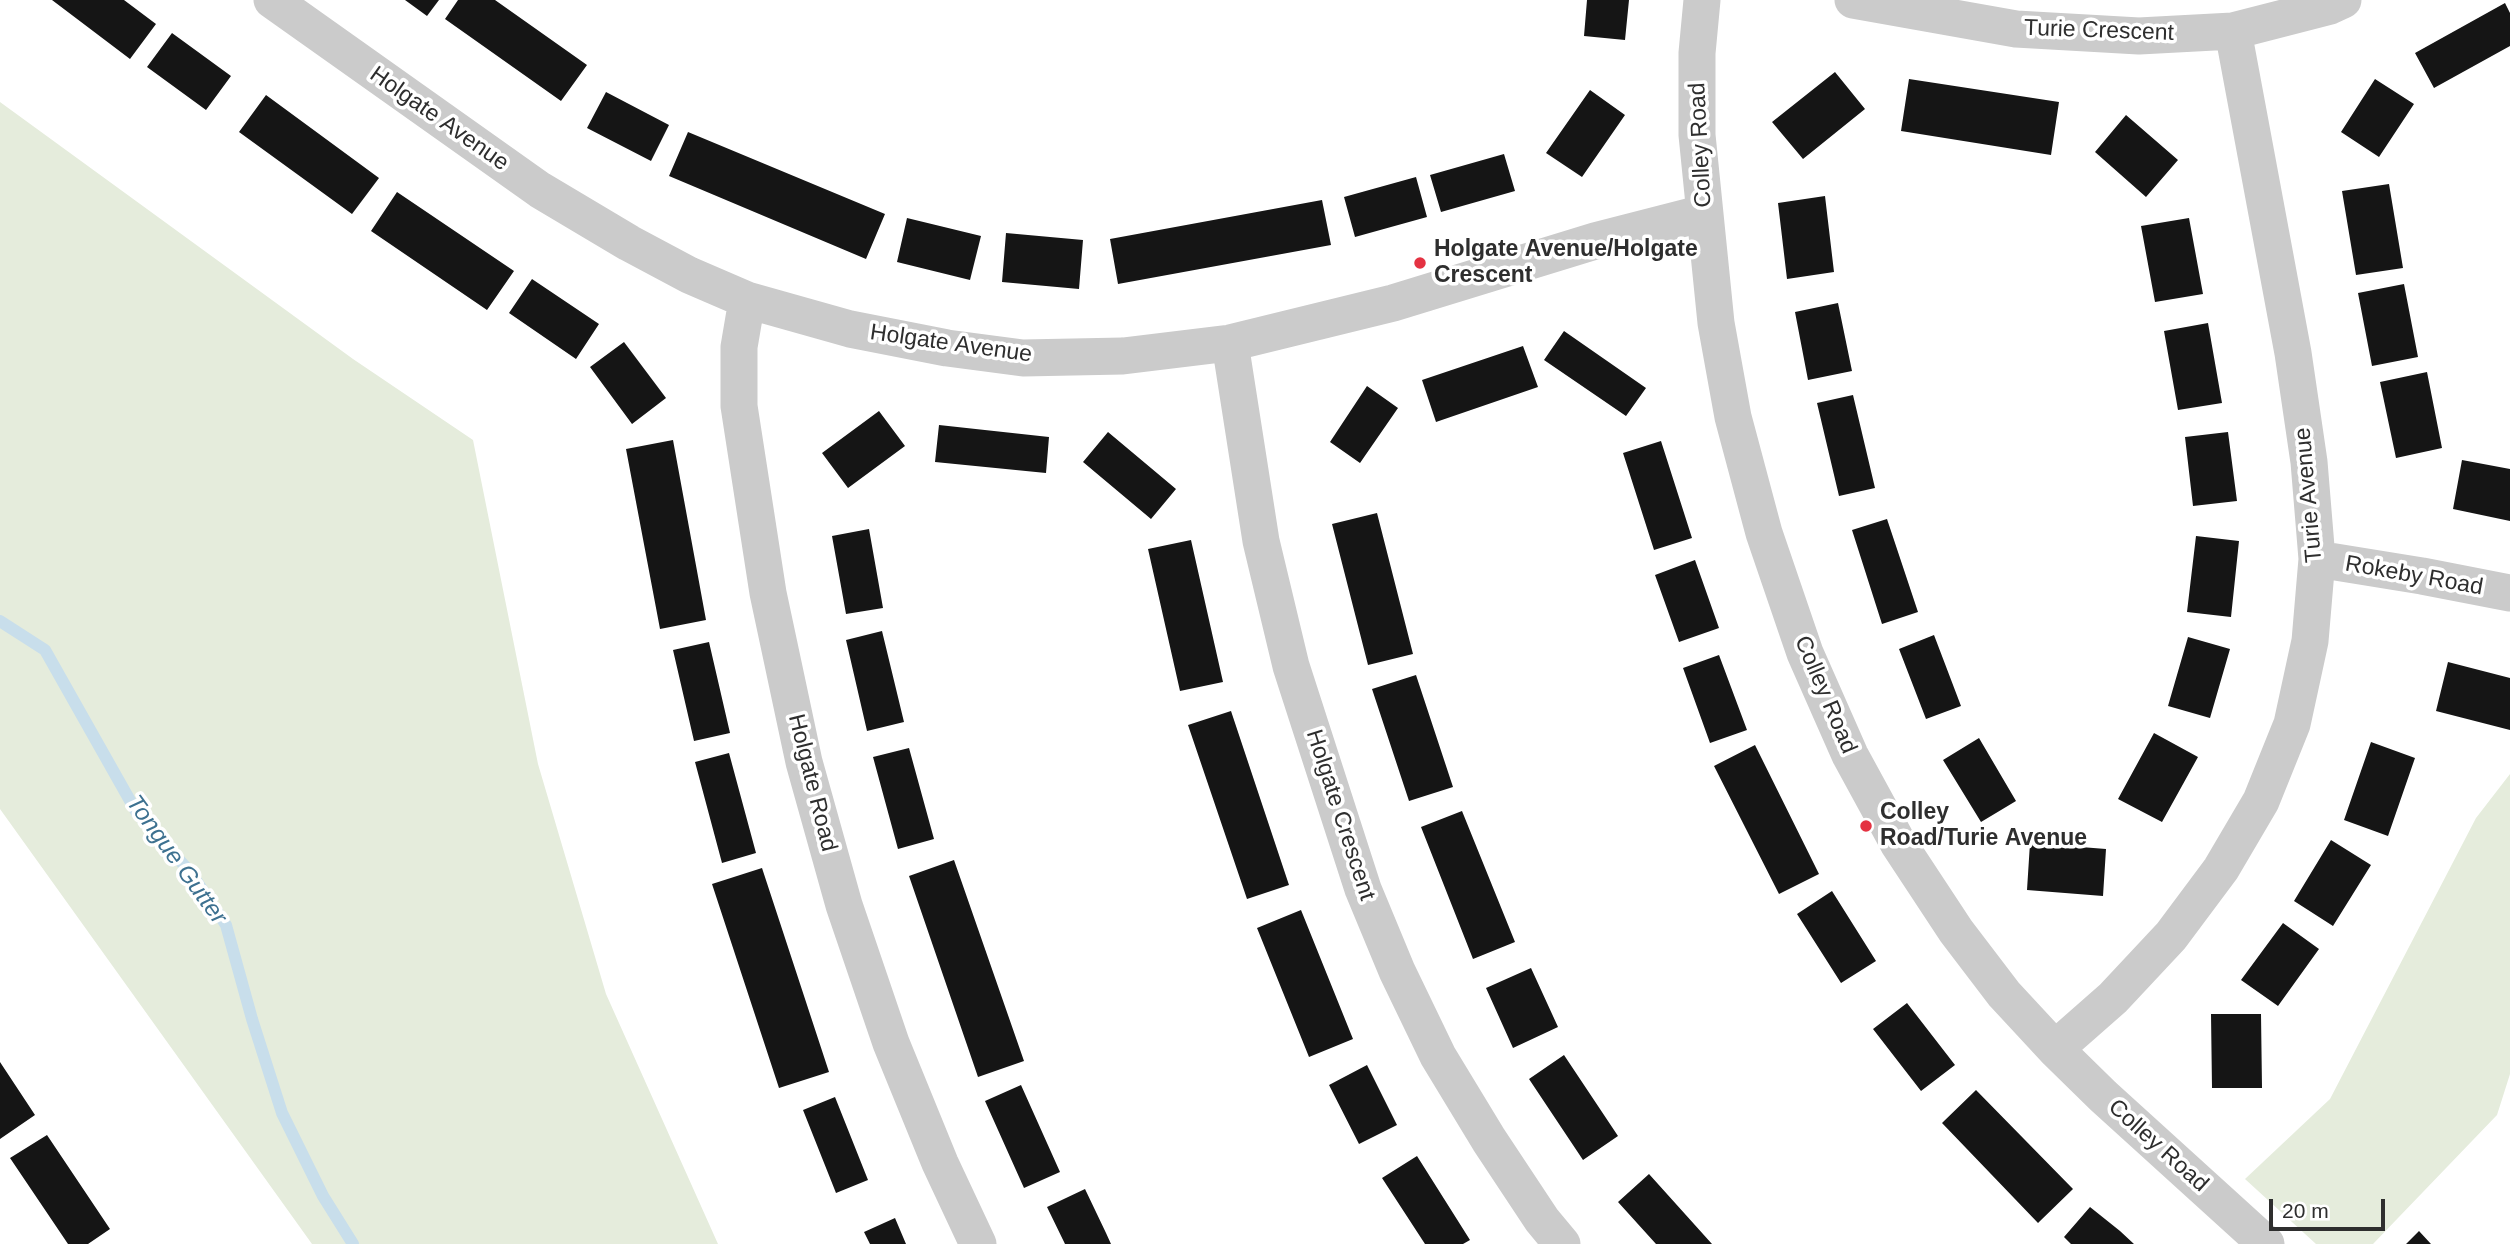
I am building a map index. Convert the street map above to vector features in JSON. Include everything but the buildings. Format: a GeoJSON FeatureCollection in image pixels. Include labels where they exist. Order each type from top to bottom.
{"type":"FeatureCollection","features":[{"type":"Feature","properties":{"kind":"street","name":"Holgate Avenue"},"geometry":{"type":"LineString","coordinates":[[272,0],[540,190],[677,268],[747,300],[850,329],[947,348],[1023,358],[1122,356],[1230,343],[1393,303],[1595,241],[1703,214]]}},
{"type":"Feature","properties":{"kind":"street","name":"Colley Road"},"geometry":{"type":"LineString","coordinates":[[1702,0],[1697,53],[1697,135],[1716,323],[1733,417],[1764,533],[1805,653],[1850,755],[1898,843],[1956,931],[2004,994],[2055,1049],[2266,1244]]}},
{"type":"Feature","properties":{"kind":"street","name":"Turie Crescent"},"geometry":{"type":"LineString","coordinates":[[1853,0],[2016,29],[2139,36],[2233,31],[2330,6],[2343,0]]}},
{"type":"Feature","properties":{"kind":"street","name":"Turie Avenue"},"geometry":{"type":"LineString","coordinates":[[2055,1049],[2113,998],[2171,936],[2221,869],[2261,801],[2294,712],[2310,641],[2317,559],[2309,462],[2293,353],[2233,31]]}},
{"type":"Feature","properties":{"kind":"street","name":"Holgate Road"},"geometry":{"type":"LineString","coordinates":[[747,300],[739,347],[739,406],[768,593],[804,762],[844,905],[891,1043],[940,1163],[978,1244]]}},
{"type":"Feature","properties":{"kind":"street","name":"Holgate Crescent"},"geometry":{"type":"LineString","coordinates":[[1230,343],[1261,541],[1291,666],[1363,889],[1397,971],[1438,1056],[1496,1152],[1542,1220],[1562,1244]]}},
{"type":"Feature","properties":{"kind":"street","name":"Rokeby Road"},"geometry":{"type":"LineString","coordinates":[[2317,559],[2510,593]]}},
{"type":"Feature","properties":{"kind":"green space"},"geometry":{"type":"Polygon","coordinates":[[[0,102],[353,359],[473,440],[538,764],[606,994],[718,1244],[312,1244],[0,809],[0,102]]]}},
{"type":"Feature","properties":{"kind":"green space"},"geometry":{"type":"Polygon","coordinates":[[[2510,774],[2510,1074],[2497,1115],[2373,1244],[2316,1244],[2245,1179],[2330,1099],[2476,818],[2510,774]]]}},
{"type":"Feature","properties":{"kind":"waterway","name":"Tongue Gutter"},"geometry":{"type":"LineString","coordinates":[[0,621],[45,650],[137,813],[191,873],[226,925],[282,1113],[323,1196],[353,1244]]}},
{"type":"Feature","properties":{"kind":"place","name":"Holgate Avenue/Holgate Crescent"},"geometry":{"type":"Point","coordinates":[1420,263]}},
{"type":"Feature","properties":{"kind":"place","name":"Colley Road/Turie Avenue"},"geometry":{"type":"Point","coordinates":[1866,826]}}]}
